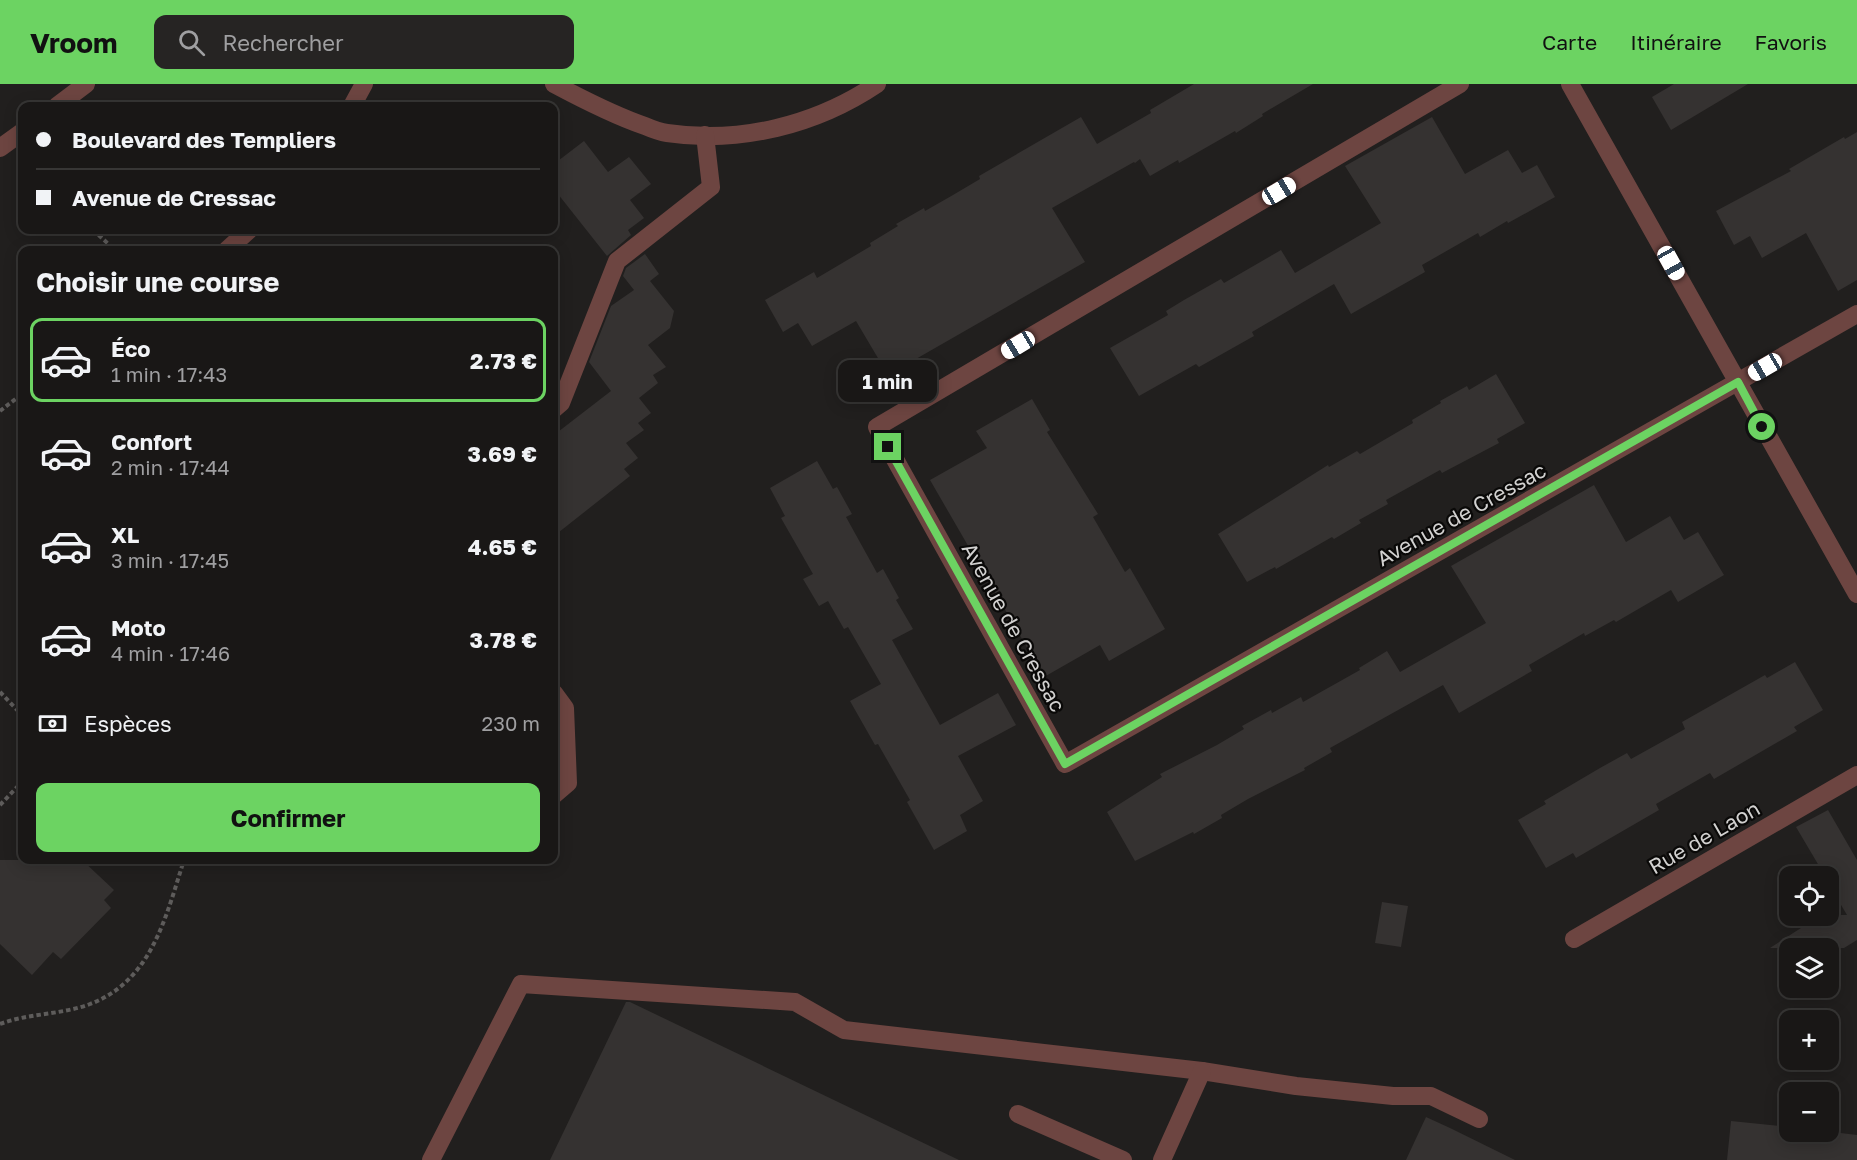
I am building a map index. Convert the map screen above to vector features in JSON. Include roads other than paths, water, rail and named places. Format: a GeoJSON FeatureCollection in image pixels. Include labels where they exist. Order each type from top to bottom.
{"type":"FeatureCollection","features":[{"type":"Feature","properties":{"kind":"street"},"geometry":{"type":"LineString","coordinates":[[62,102],[86,84]]}},
{"type":"Feature","properties":{"kind":"street"},"geometry":{"type":"LineString","coordinates":[[354,102],[364,84]]}},
{"type":"Feature","properties":{"kind":"street"},"geometry":{"type":"LineString","coordinates":[[554,84],[616,116],[666,133],[705,135],[756,134],[809,119],[863,94],[877,84]]}},
{"type":"Feature","properties":{"kind":"street","name":"Avenue de Cressac"},"geometry":{"type":"LineString","coordinates":[[1460,84],[877,428],[1065,764],[1738,382]]}},
{"type":"Feature","properties":{"kind":"street"},"geometry":{"type":"LineString","coordinates":[[1570,84],[1857,594]]}},
{"type":"Feature","properties":{"kind":"street"},"geometry":{"type":"LineString","coordinates":[[0,148],[18,135]]}},
{"type":"Feature","properties":{"kind":"street"},"geometry":{"type":"LineString","coordinates":[[558,406],[561,403],[617,261],[711,187],[705,135]]}},
{"type":"Feature","properties":{"kind":"street"},"geometry":{"type":"LineString","coordinates":[[231,246],[245,234]]}},
{"type":"Feature","properties":{"kind":"street"},"geometry":{"type":"LineString","coordinates":[[1738,382],[1857,314]]}},
{"type":"Feature","properties":{"kind":"street"},"geometry":{"type":"LineString","coordinates":[[558,698],[566,708],[568,783],[558,792]]}},
{"type":"Feature","properties":{"kind":"street","name":"Rue de Laon"},"geometry":{"type":"LineString","coordinates":[[1574,939],[1857,775]]}},
{"type":"Feature","properties":{"kind":"street"},"geometry":{"type":"LineString","coordinates":[[431,1160],[521,984],[795,1002],[844,1030],[1202,1071],[1296,1086],[1393,1096],[1431,1096],[1479,1119]]}},
{"type":"Feature","properties":{"kind":"street"},"geometry":{"type":"LineString","coordinates":[[1162,1160],[1202,1071]]}},
{"type":"Feature","properties":{"kind":"street"},"geometry":{"type":"LineString","coordinates":[[1018,1114],[1124,1160]]}}]}
